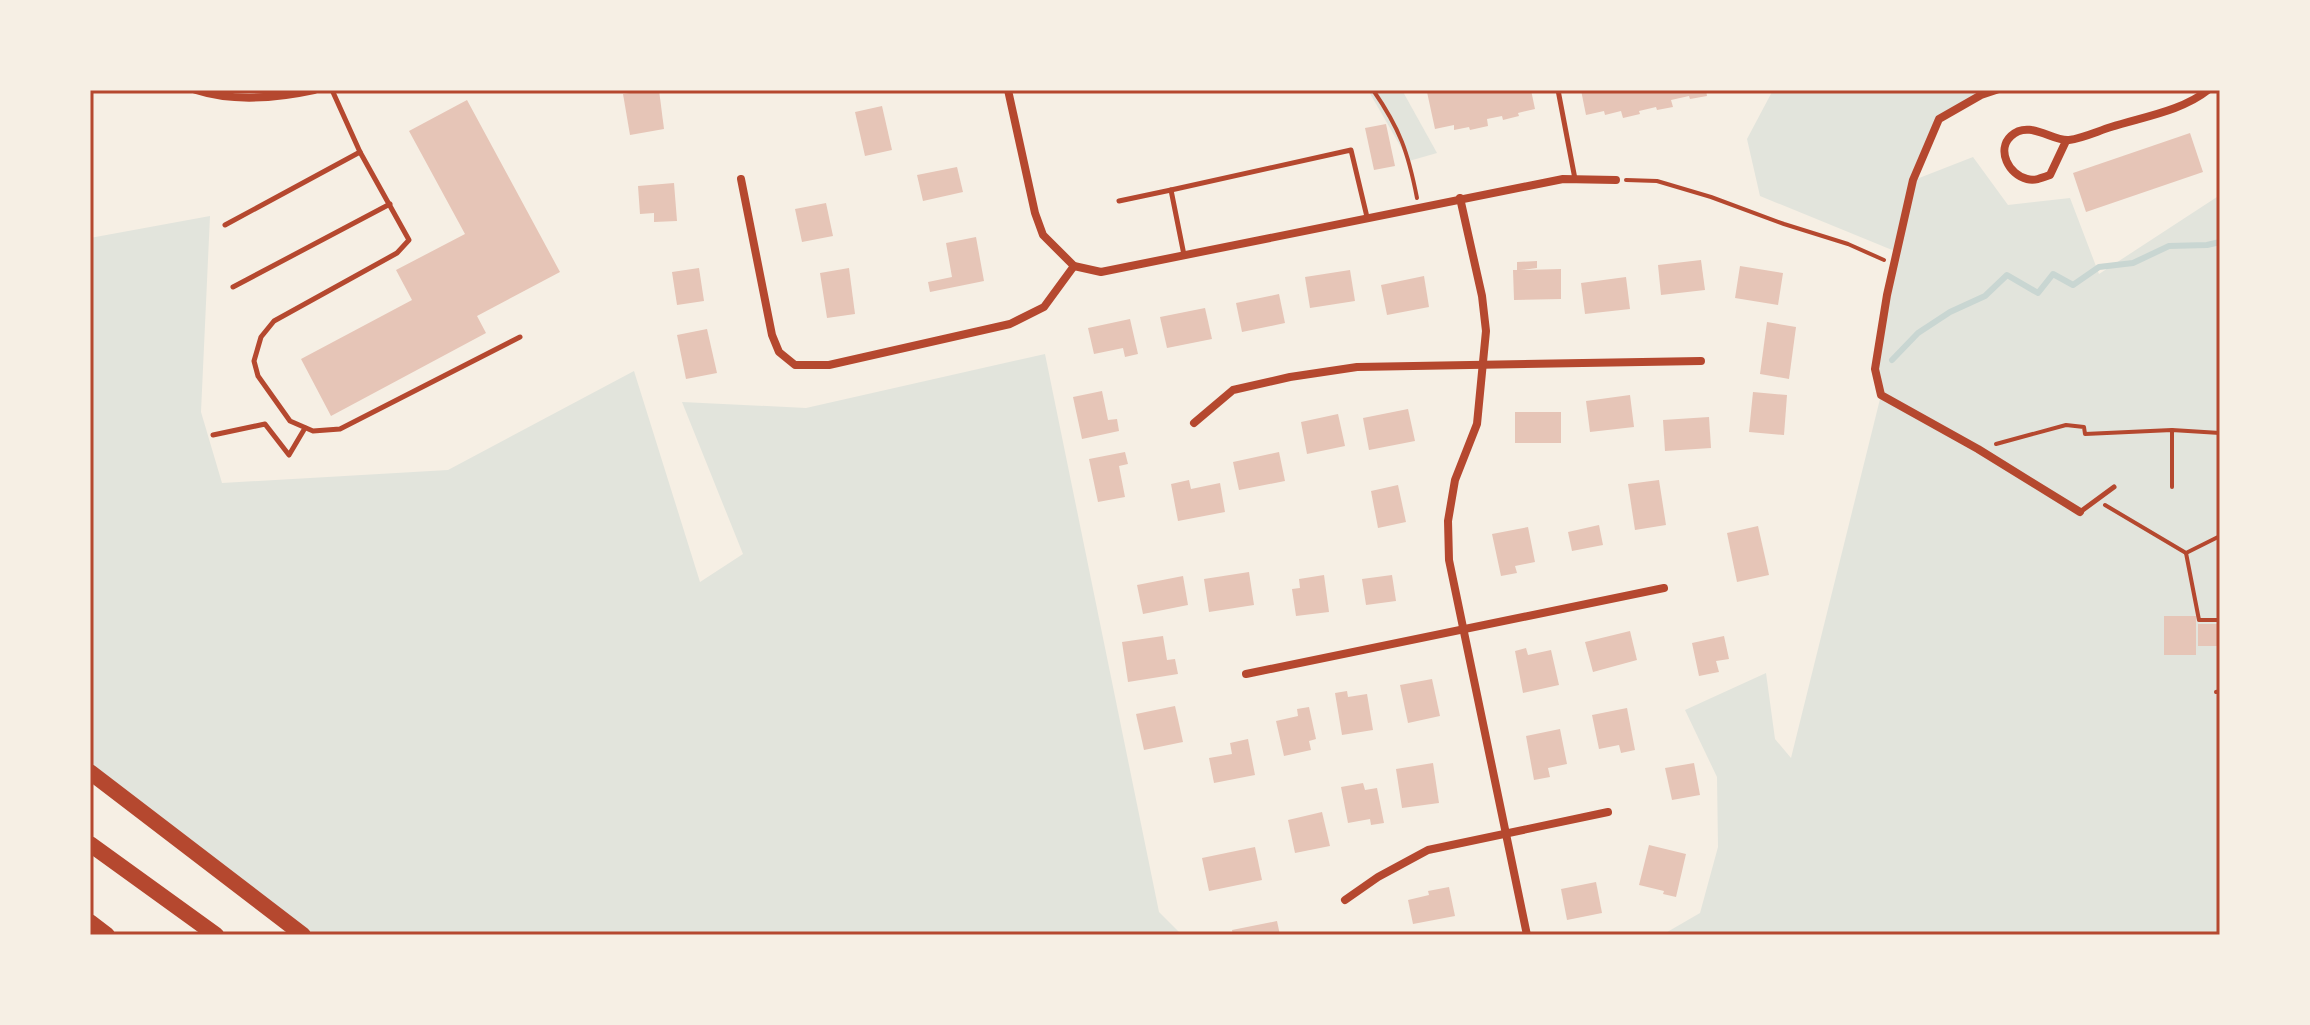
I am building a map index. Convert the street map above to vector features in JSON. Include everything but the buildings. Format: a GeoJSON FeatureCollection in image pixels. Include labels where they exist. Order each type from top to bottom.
{"type":"FeatureCollection","features":[{"type":"Feature","properties":{"kind":"highway"},"geometry":{"type":"LineString","coordinates":[[90,774],[303,935]]}},
{"type":"Feature","properties":{"kind":"highway"},"geometry":{"type":"LineString","coordinates":[[90,844],[216,935]]}},
{"type":"Feature","properties":{"kind":"highway"},"geometry":{"type":"LineString","coordinates":[[90,922],[107,935]]}},
{"type":"Feature","properties":{"kind":"street"},"geometry":{"type":"LineString","coordinates":[[196,90],[244,97],[287,96],[314,90]]}},
{"type":"Feature","properties":{"kind":"street"},"geometry":{"type":"LineString","coordinates":[[1008,90],[1035,213],[1043,235],[1074,266],[1101,272],[1563,179],[1616,180]]}},
{"type":"Feature","properties":{"kind":"street"},"geometry":{"type":"LineString","coordinates":[[1996,90],[1939,119],[1913,180],[1875,369],[1881,395],[1978,449],[2080,512]]}},
{"type":"Feature","properties":{"kind":"street"},"geometry":{"type":"LineString","coordinates":[[2066,141],[2050,175],[2040,179],[2029,180],[2018,176],[2009,168],[2004,155],[2006,143],[2012,135],[2023,131],[2037,131],[2066,141],[2188,102],[2208,90]]}},
{"type":"Feature","properties":{"kind":"street"},"geometry":{"type":"LineString","coordinates":[[741,179],[772,335],[779,352],[795,365],[829,365],[1010,324],[1044,307],[1074,266]]}},
{"type":"Feature","properties":{"kind":"street"},"geometry":{"type":"LineString","coordinates":[[1460,198],[1482,296],[1486,331],[1477,424],[1455,480],[1448,521],[1449,560],[1527,935]]}},
{"type":"Feature","properties":{"kind":"street"},"geometry":{"type":"LineString","coordinates":[[1194,423],[1233,390],[1357,367],[1701,361]]}},
{"type":"Feature","properties":{"kind":"street"},"geometry":{"type":"LineString","coordinates":[[1246,674],[1664,588]]}},
{"type":"Feature","properties":{"kind":"street"},"geometry":{"type":"LineString","coordinates":[[1345,900],[1378,877],[1428,850],[1608,812]]}},
{"type":"Feature","properties":{"kind":"lane"},"geometry":{"type":"LineString","coordinates":[[332,90],[360,152],[409,240],[397,253],[274,321],[261,337],[254,361],[258,376],[290,421],[313,431],[340,429],[520,337]]}},
{"type":"Feature","properties":{"kind":"lane"},"geometry":{"type":"LineString","coordinates":[[1558,90],[1575,179]]}},
{"type":"Feature","properties":{"kind":"lane"},"geometry":{"type":"LineString","coordinates":[[1119,201],[1351,150],[1367,217]]}},
{"type":"Feature","properties":{"kind":"lane"},"geometry":{"type":"LineString","coordinates":[[225,225],[360,152]]}},
{"type":"Feature","properties":{"kind":"lane"},"geometry":{"type":"LineString","coordinates":[[1171,190],[1184,255]]}},
{"type":"Feature","properties":{"kind":"lane"},"geometry":{"type":"LineString","coordinates":[[233,287],[390,204]]}},
{"type":"Feature","properties":{"kind":"lane"},"geometry":{"type":"LineString","coordinates":[[213,435],[265,424],[289,455],[305,428]]}},
{"type":"Feature","properties":{"kind":"lane"},"geometry":{"type":"LineString","coordinates":[[2080,512],[2114,487]]}},
{"type":"Feature","properties":{"kind":"path"},"geometry":{"type":"LineString","coordinates":[[1373,90],[1399,131],[1408,152],[1419,206]]}},
{"type":"Feature","properties":{"kind":"path"},"geometry":{"type":"LineString","coordinates":[[1616,180],[1657,181],[1711,197],[1848,244],[1894,265]]}},
{"type":"Feature","properties":{"kind":"path"},"geometry":{"type":"LineString","coordinates":[[1978,449],[2066,425],[2084,427],[2085,434],[2172,430],[2220,433]]}},
{"type":"Feature","properties":{"kind":"path"},"geometry":{"type":"LineString","coordinates":[[2172,430],[2172,487]]}},
{"type":"Feature","properties":{"kind":"path"},"geometry":{"type":"LineString","coordinates":[[2096,499],[2186,553],[2199,620],[2220,620]]}},
{"type":"Feature","properties":{"kind":"path"},"geometry":{"type":"LineString","coordinates":[[2186,553],[2220,536]]}},
{"type":"Feature","properties":{"kind":"shaded area"},"geometry":{"type":"Polygon","coordinates":[[[1368,90],[1402,90],[1437,153],[1409,161],[1368,90]]]}},
{"type":"Feature","properties":{"kind":"shaded area"},"geometry":{"type":"Polygon","coordinates":[[[1773,90],[1979,90],[1981,95],[1939,119],[1914,180],[1973,157],[2008,205],[2070,198],[2099,274],[2220,195],[2220,935],[1662,935],[1700,913],[1718,847],[1717,777],[1685,710],[1766,673],[1775,739],[1791,758],[1881,395],[1875,369],[1897,252],[1760,196],[1747,139],[1773,90]]]}},
{"type":"Feature","properties":{"kind":"shaded area"},"geometry":{"type":"Polygon","coordinates":[[[210,216],[201,412],[222,483],[448,470],[634,371],[700,582],[743,554],[682,402],[806,408],[1045,354],[1159,912],[1182,935],[303,935],[90,772],[90,238],[210,216]]]}},
{"type":"Feature","properties":{"kind":"waterway"},"geometry":{"type":"LineString","coordinates":[[1892,360],[1918,333],[1950,312],[1985,296],[2007,275],[2038,293],[2053,274],[2073,285],[2099,267],[2133,263],[2169,246],[2220,242]]}}]}
